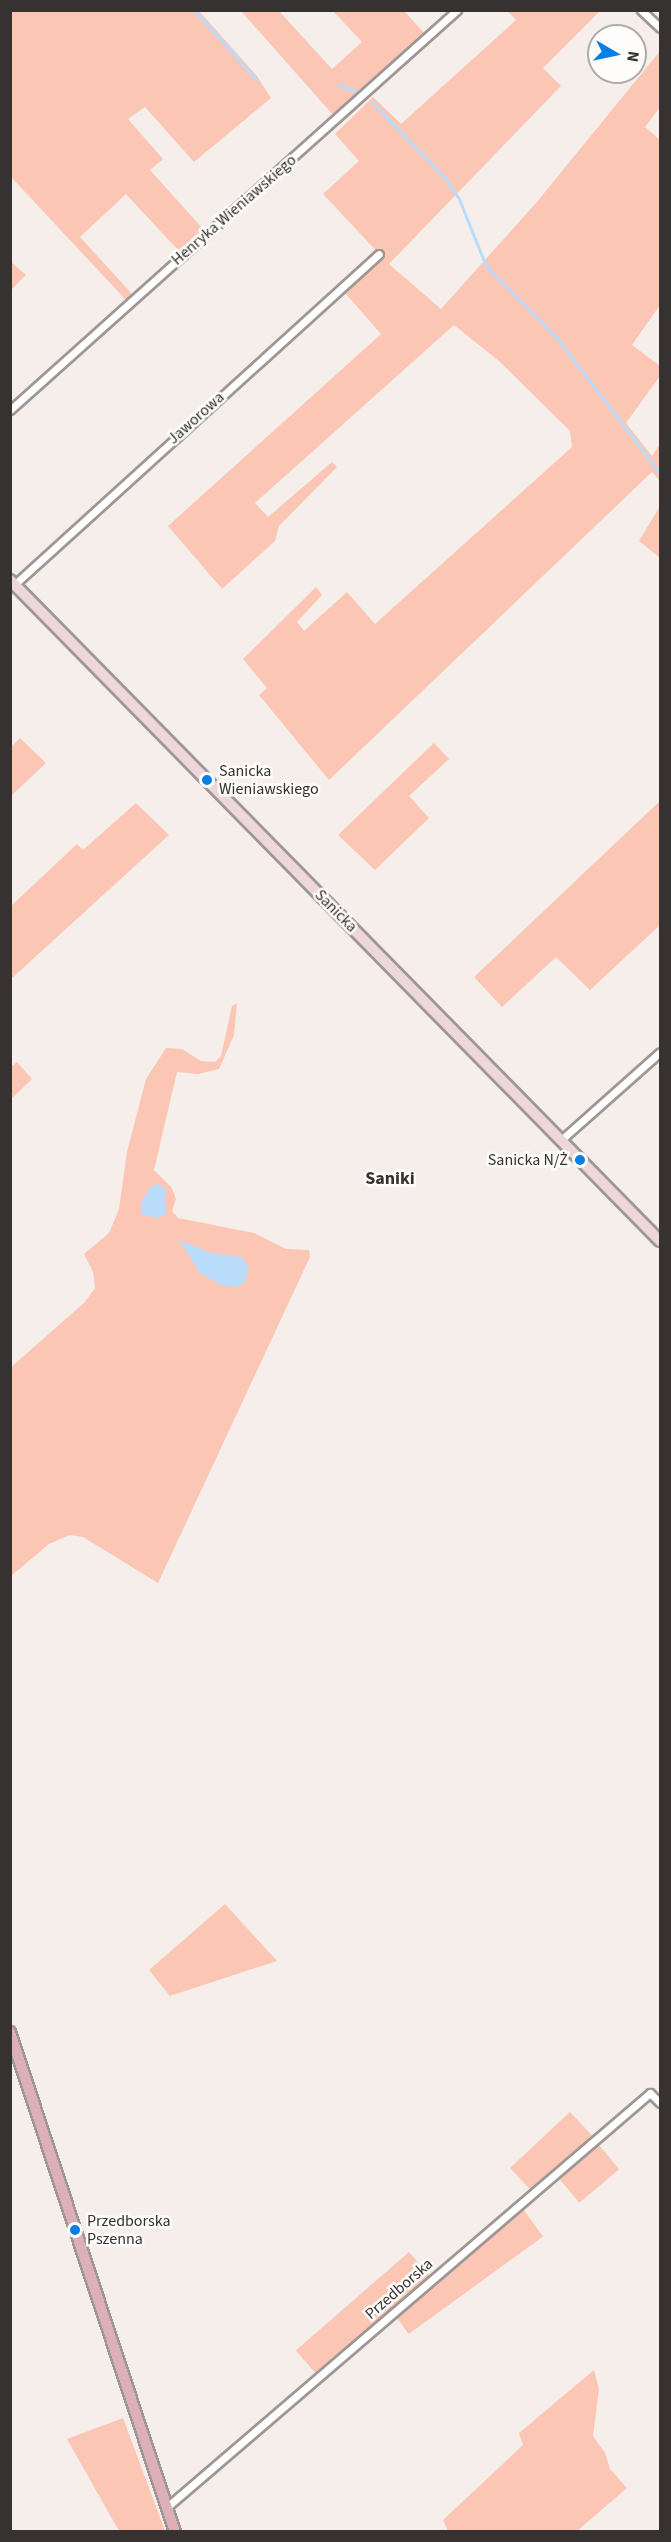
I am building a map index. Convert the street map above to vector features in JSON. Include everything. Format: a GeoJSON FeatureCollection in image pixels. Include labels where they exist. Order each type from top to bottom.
{"type":"FeatureCollection","features":[{"type":"Feature","properties":{"kind":"main road"},"geometry":{"type":"LineString","coordinates":[[10,2032],[175,2532]]}},
{"type":"Feature","properties":{"kind":"street","name":"Henryka Wieniawskiego"},"geometry":{"type":"LineString","coordinates":[[10,410],[457,10]]}},
{"type":"Feature","properties":{"kind":"street"},"geometry":{"type":"LineString","coordinates":[[641,10],[660,28]]}},
{"type":"Feature","properties":{"kind":"street","name":"Jaworowa"},"geometry":{"type":"LineString","coordinates":[[13,582],[379,254]]}},
{"type":"Feature","properties":{"kind":"street","name":"Sanicka"},"geometry":{"type":"LineString","coordinates":[[13,582],[660,1241]]}},
{"type":"Feature","properties":{"kind":"street"},"geometry":{"type":"LineString","coordinates":[[561,1140],[660,1052]]}},
{"type":"Feature","properties":{"kind":"street","name":"Przedborska"},"geometry":{"type":"LineString","coordinates":[[167,2506],[650,2093],[660,2103]]}},
{"type":"Feature","properties":{"kind":"shaded area"},"geometry":{"type":"Polygon","coordinates":[[[10,11],[199,11],[257,76],[271,98],[194,162],[145,107],[128,119],[163,159],[150,170],[204,230],[178,250],[126,194],[80,237],[132,294],[126,300],[11,177],[10,11]]]}},
{"type":"Feature","properties":{"kind":"shaded area"},"geometry":{"type":"Polygon","coordinates":[[[241,11],[279,11],[332,69],[362,42],[333,11],[404,11],[426,35],[334,116],[241,11]]]}},
{"type":"Feature","properties":{"kind":"shaded area"},"geometry":{"type":"Polygon","coordinates":[[[507,11],[600,11],[543,68],[561,86],[389,264],[441,309],[536,203],[633,84],[647,84],[647,67],[660,51],[660,107],[645,127],[660,140],[660,305],[632,345],[660,366],[660,376],[626,423],[652,456],[660,444],[660,481],[652,472],[329,780],[259,695],[267,688],[243,659],[316,587],[322,595],[297,622],[304,631],[347,592],[375,624],[572,447],[570,431],[499,361],[454,325],[255,503],[268,517],[332,462],[337,467],[279,526],[275,541],[222,589],[168,526],[381,334],[345,293],[384,259],[323,194],[359,161],[335,134],[373,97],[401,124],[516,20],[507,11]]]}},
{"type":"Feature","properties":{"kind":"shaded area"},"geometry":{"type":"Polygon","coordinates":[[[10,261],[26,275],[11,290],[10,290],[10,261]]]}},
{"type":"Feature","properties":{"kind":"shaded area"},"geometry":{"type":"Polygon","coordinates":[[[660,506],[660,558],[639,541],[660,506]]]}},
{"type":"Feature","properties":{"kind":"shaded area"},"geometry":{"type":"Polygon","coordinates":[[[20,738],[46,763],[11,796],[11,747],[20,738]]]}},
{"type":"Feature","properties":{"kind":"shaded area"},"geometry":{"type":"Polygon","coordinates":[[[434,743],[449,759],[409,796],[429,818],[375,870],[338,835],[434,743]]]}},
{"type":"Feature","properties":{"kind":"shaded area"},"geometry":{"type":"Polygon","coordinates":[[[660,801],[660,925],[590,990],[556,957],[502,1007],[474,977],[660,801]]]}},
{"type":"Feature","properties":{"kind":"shaded area"},"geometry":{"type":"Polygon","coordinates":[[[136,803],[169,835],[11,979],[11,906],[77,844],[83,850],[136,803]]]}},
{"type":"Feature","properties":{"kind":"shaded area"},"geometry":{"type":"Polygon","coordinates":[[[237,1003],[234,1035],[219,1069],[198,1074],[177,1072],[154,1170],[172,1188],[176,1199],[172,1211],[178,1218],[254,1233],[286,1249],[309,1250],[310,1257],[158,1583],[83,1537],[70,1535],[49,1544],[11,1576],[10,1368],[85,1302],[95,1288],[93,1272],[84,1254],[109,1233],[119,1209],[127,1152],[146,1079],[166,1048],[182,1049],[201,1061],[215,1062],[221,1056],[232,1006],[237,1003]]]}},
{"type":"Feature","properties":{"kind":"shaded area"},"geometry":{"type":"Polygon","coordinates":[[[17,1062],[32,1079],[11,1099],[11,1067],[17,1062]]]}},
{"type":"Feature","properties":{"kind":"shaded area"},"geometry":{"type":"Polygon","coordinates":[[[225,1904],[277,1961],[170,1996],[149,1970],[225,1904]]]}},
{"type":"Feature","properties":{"kind":"shaded area"},"geometry":{"type":"Polygon","coordinates":[[[570,2112],[593,2137],[533,2193],[510,2168],[570,2112]]]}},
{"type":"Feature","properties":{"kind":"shaded area"},"geometry":{"type":"Polygon","coordinates":[[[598,2144],[619,2169],[579,2203],[558,2177],[598,2144]]]}},
{"type":"Feature","properties":{"kind":"shaded area"},"geometry":{"type":"Polygon","coordinates":[[[523,2209],[543,2237],[409,2334],[389,2307],[523,2209]]]}},
{"type":"Feature","properties":{"kind":"shaded area"},"geometry":{"type":"Polygon","coordinates":[[[409,2252],[430,2276],[317,2375],[296,2350],[409,2252]]]}},
{"type":"Feature","properties":{"kind":"shaded area"},"geometry":{"type":"Polygon","coordinates":[[[594,2370],[599,2389],[593,2436],[605,2453],[610,2469],[627,2488],[577,2531],[448,2531],[443,2520],[523,2445],[519,2433],[594,2370]]]}},
{"type":"Feature","properties":{"kind":"shaded area"},"geometry":{"type":"Polygon","coordinates":[[[123,2418],[165,2531],[119,2531],[67,2439],[123,2418]]]}},
{"type":"Feature","properties":{"kind":"water"},"geometry":{"type":"Polygon","coordinates":[[[158,1184],[166,1189],[166,1215],[157,1218],[141,1214],[141,1203],[151,1186],[158,1184]]]}},
{"type":"Feature","properties":{"kind":"water"},"geometry":{"type":"Polygon","coordinates":[[[179,1240],[211,1253],[242,1257],[249,1268],[245,1282],[237,1287],[221,1285],[200,1273],[179,1240]]]}},
{"type":"Feature","properties":{"kind":"waterway"},"geometry":{"type":"LineString","coordinates":[[194,10],[256,79]]}},
{"type":"Feature","properties":{"kind":"waterway"},"geometry":{"type":"LineString","coordinates":[[339,85],[361,93]]}},
{"type":"Feature","properties":{"kind":"waterway"},"geometry":{"type":"LineString","coordinates":[[372,102],[445,178],[459,199],[486,266],[556,337],[660,473]]}},
{"type":"Feature","properties":{"kind":"place","name":"Sanicka Wieniawskiego"},"geometry":{"type":"Point","coordinates":[207,780]}},
{"type":"Feature","properties":{"kind":"place","name":"Sanicka N/Ż"},"geometry":{"type":"Point","coordinates":[580,1160]}},
{"type":"Feature","properties":{"kind":"place","name":"Przedborska Pszenna"},"geometry":{"type":"Point","coordinates":[75,2230]}},
{"type":"Feature","properties":{"kind":"district","name":"Saniki"},"geometry":{"type":"Point","coordinates":[390,1179]}}]}
